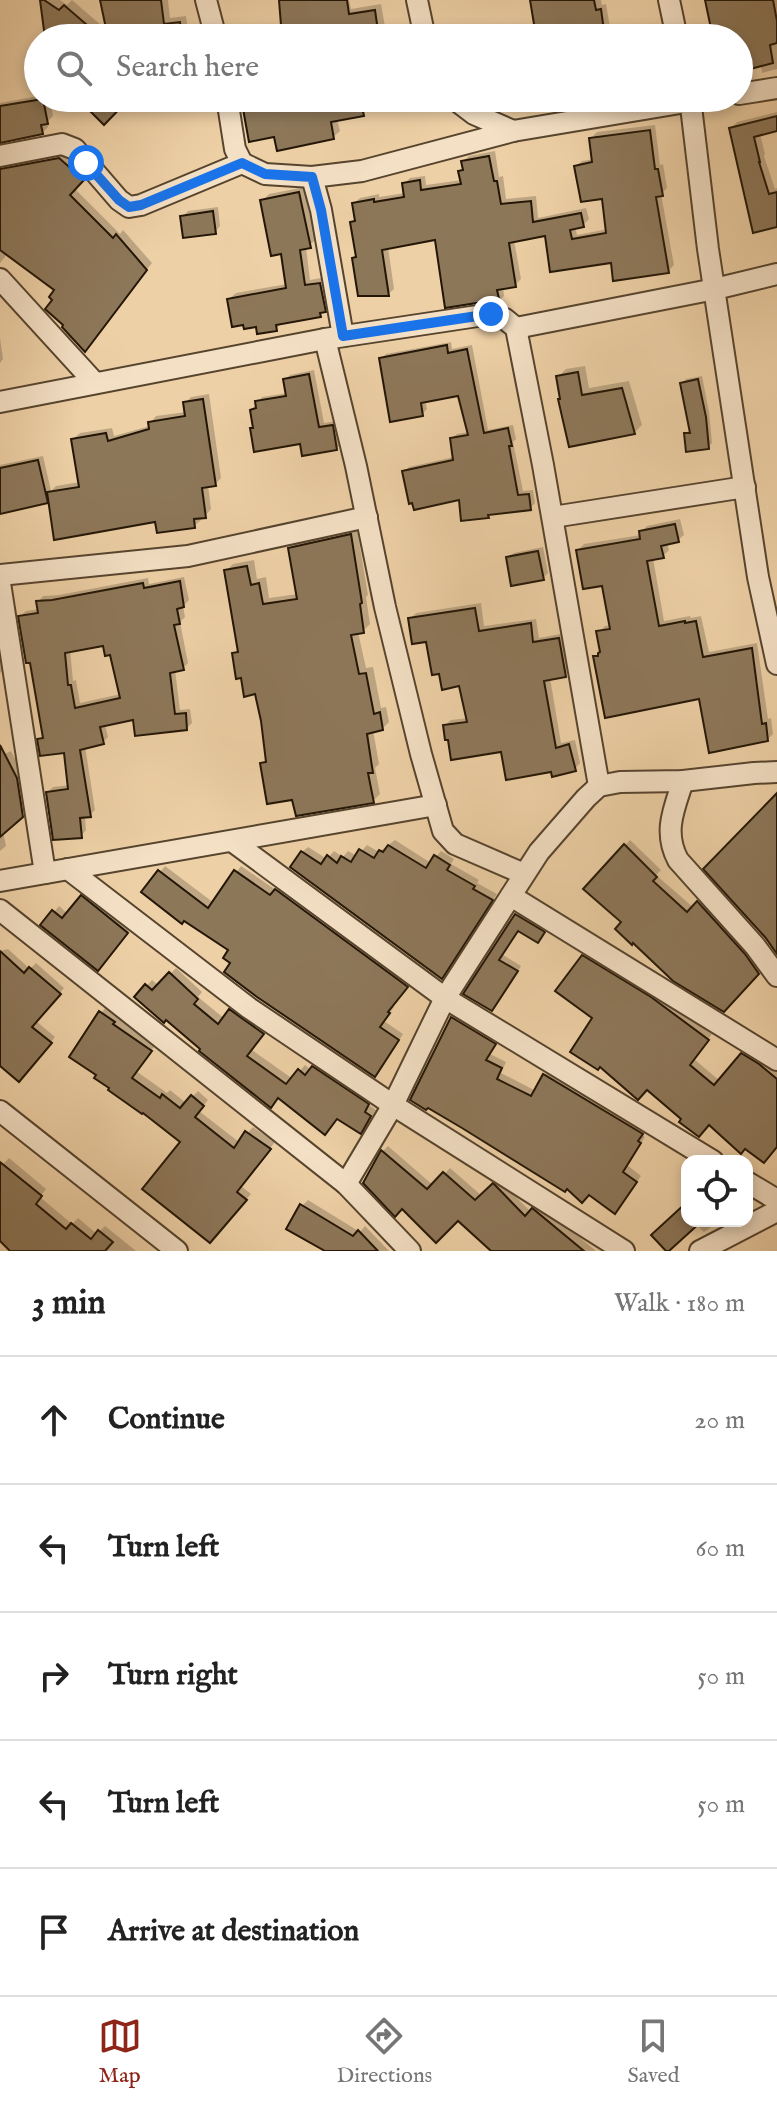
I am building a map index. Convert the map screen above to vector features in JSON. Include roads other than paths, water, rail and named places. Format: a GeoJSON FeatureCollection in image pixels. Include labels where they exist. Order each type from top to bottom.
{"type":"FeatureCollection","features":[{"type":"Feature","properties":{"kind":"street"},"geometry":{"type":"LineString","coordinates":[[206,0],[212,24]]}},
{"type":"Feature","properties":{"kind":"street"},"geometry":{"type":"LineString","coordinates":[[417,0],[422,24]]}},
{"type":"Feature","properties":{"kind":"street"},"geometry":{"type":"LineString","coordinates":[[669,0],[674,24]]}},
{"type":"Feature","properties":{"kind":"street"},"geometry":{"type":"LineString","coordinates":[[753,92],[777,88]]}},
{"type":"Feature","properties":{"kind":"street"},"geometry":{"type":"LineString","coordinates":[[229,112],[235,149],[242,163],[265,174],[312,177],[362,171],[513,131],[622,112]]}},
{"type":"Feature","properties":{"kind":"street"},"geometry":{"type":"LineString","coordinates":[[471,112],[513,131]]}},
{"type":"Feature","properties":{"kind":"street"},"geometry":{"type":"LineString","coordinates":[[698,112],[708,249],[745,487],[771,602],[777,664]]}},
{"type":"Feature","properties":{"kind":"street"},"geometry":{"type":"LineString","coordinates":[[0,156],[62,144],[75,149],[119,200],[129,207],[141,205],[242,163]]}},
{"type":"Feature","properties":{"kind":"street"},"geometry":{"type":"LineString","coordinates":[[312,177],[321,210],[334,338],[356,466],[385,607],[443,831],[455,844],[524,874]]}},
{"type":"Feature","properties":{"kind":"street"},"geometry":{"type":"LineString","coordinates":[[516,328],[777,274]]}},
{"type":"Feature","properties":{"kind":"street"},"geometry":{"type":"LineString","coordinates":[[0,279],[95,383]]}},
{"type":"Feature","properties":{"kind":"street"},"geometry":{"type":"LineString","coordinates":[[0,402],[334,338],[491,314],[505,319],[516,328],[553,517],[599,786]]}},
{"type":"Feature","properties":{"kind":"street"},"geometry":{"type":"LineString","coordinates":[[553,517],[745,487]]}},
{"type":"Feature","properties":{"kind":"street"},"geometry":{"type":"LineString","coordinates":[[0,575],[188,556],[367,517]]}},
{"type":"Feature","properties":{"kind":"street"},"geometry":{"type":"LineString","coordinates":[[0,583],[45,873]]}},
{"type":"Feature","properties":{"kind":"street"},"geometry":{"type":"LineString","coordinates":[[346,1184],[393,1105],[445,998],[524,874],[586,798],[599,786],[620,782],[683,781],[777,772]]}},
{"type":"Feature","properties":{"kind":"street"},"geometry":{"type":"LineString","coordinates":[[683,781],[670,820],[672,848],[678,860],[755,946],[777,976]]}},
{"type":"Feature","properties":{"kind":"street"},"geometry":{"type":"LineString","coordinates":[[0,881],[436,805]]}},
{"type":"Feature","properties":{"kind":"street"},"geometry":{"type":"LineString","coordinates":[[232,841],[445,998],[703,1155]]}},
{"type":"Feature","properties":{"kind":"street"},"geometry":{"type":"LineString","coordinates":[[68,869],[249,1008],[393,1105],[624,1251]]}},
{"type":"Feature","properties":{"kind":"street"},"geometry":{"type":"LineString","coordinates":[[511,896],[777,1060]]}},
{"type":"Feature","properties":{"kind":"street"},"geometry":{"type":"LineString","coordinates":[[0,910],[346,1184],[410,1251]]}},
{"type":"Feature","properties":{"kind":"street"},"geometry":{"type":"LineString","coordinates":[[0,1111],[177,1251]]}},
{"type":"Feature","properties":{"kind":"street"},"geometry":{"type":"LineString","coordinates":[[753,1186],[777,1200]]}},
{"type":"Feature","properties":{"kind":"street"},"geometry":{"type":"LineString","coordinates":[[700,1251],[777,1211]]}}]}
